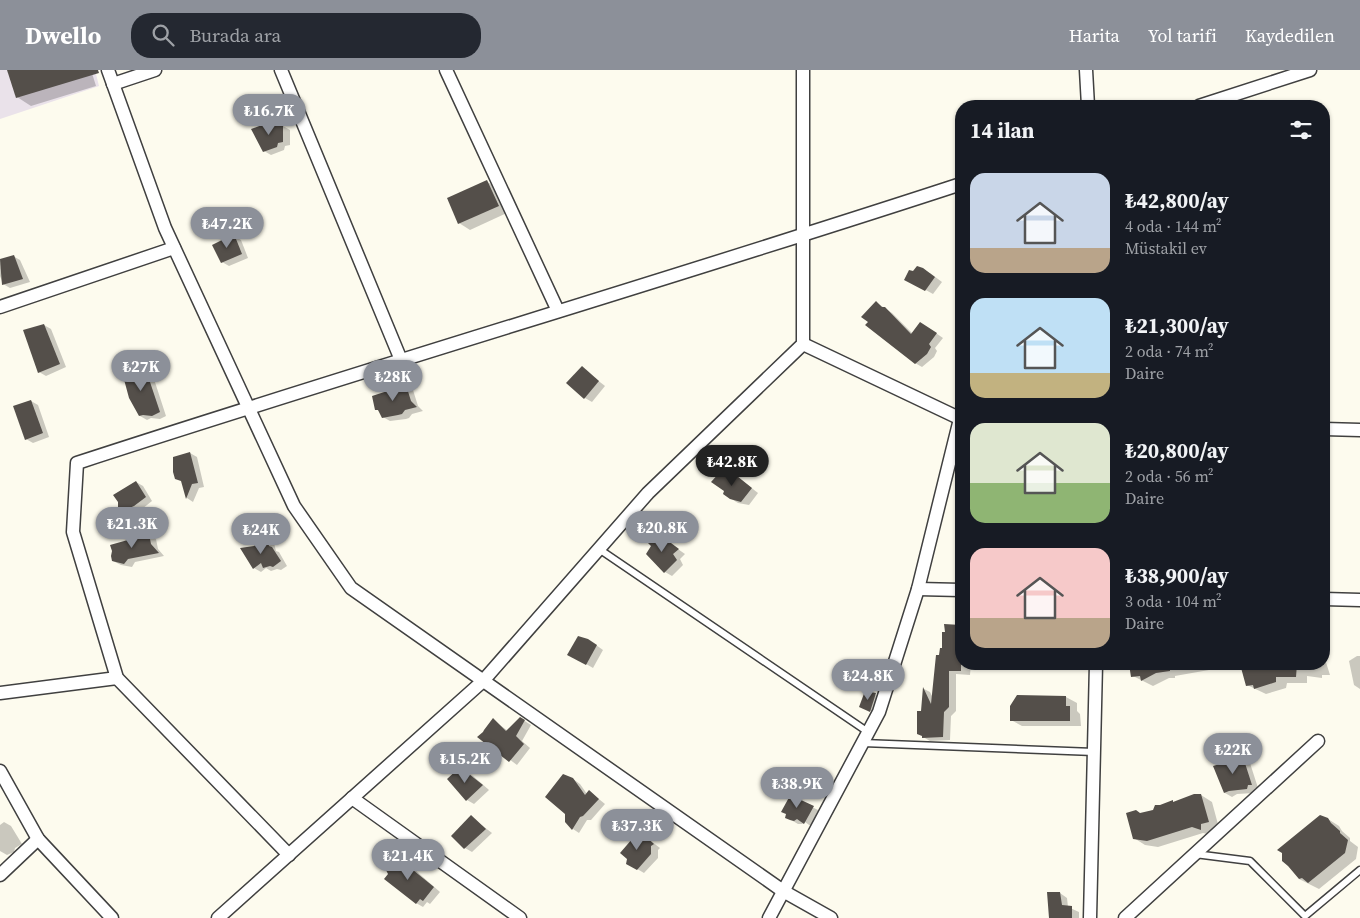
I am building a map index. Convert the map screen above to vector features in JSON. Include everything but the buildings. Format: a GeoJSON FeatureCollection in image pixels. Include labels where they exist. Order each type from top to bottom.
{"type":"FeatureCollection","features":[{"type":"Feature","properties":{"kind":"street"},"geometry":{"type":"LineString","coordinates":[[108,70],[165,228],[294,506],[351,588],[783,891],[831,918]]}},
{"type":"Feature","properties":{"kind":"street"},"geometry":{"type":"LineString","coordinates":[[113,84],[155,70]]}},
{"type":"Feature","properties":{"kind":"street"},"geometry":{"type":"LineString","coordinates":[[281,70],[401,360]]}},
{"type":"Feature","properties":{"kind":"street"},"geometry":{"type":"LineString","coordinates":[[446,70],[558,311]]}},
{"type":"Feature","properties":{"kind":"street"},"geometry":{"type":"LineString","coordinates":[[224,916],[483,681],[648,493],[803,344],[803,70]]}},
{"type":"Feature","properties":{"kind":"street"},"geometry":{"type":"LineString","coordinates":[[1086,70],[1088,100]]}},
{"type":"Feature","properties":{"kind":"street"},"geometry":{"type":"LineString","coordinates":[[1218,100],[1310,70]]}},
{"type":"Feature","properties":{"kind":"street"},"geometry":{"type":"LineString","coordinates":[[289,855],[117,678],[73,532],[77,463],[248,407],[803,236],[955,186]]}},
{"type":"Feature","properties":{"kind":"street"},"geometry":{"type":"LineString","coordinates":[[0,307],[174,248]]}},
{"type":"Feature","properties":{"kind":"street"},"geometry":{"type":"LineString","coordinates":[[803,344],[955,416]]}},
{"type":"Feature","properties":{"kind":"street"},"geometry":{"type":"LineString","coordinates":[[1330,428],[1360,430]]}},
{"type":"Feature","properties":{"kind":"street"},"geometry":{"type":"LineString","coordinates":[[769,918],[879,712],[918,589],[955,443]]}},
{"type":"Feature","properties":{"kind":"street"},"geometry":{"type":"LineString","coordinates":[[918,589],[955,590]]}},
{"type":"Feature","properties":{"kind":"street"},"geometry":{"type":"LineString","coordinates":[[1330,599],[1360,600]]}},
{"type":"Feature","properties":{"kind":"street"},"geometry":{"type":"LineString","coordinates":[[1090,918],[1096,670]]}},
{"type":"Feature","properties":{"kind":"street"},"geometry":{"type":"LineString","coordinates":[[0,693],[117,678]]}},
{"type":"Feature","properties":{"kind":"street"},"geometry":{"type":"LineString","coordinates":[[1124,918],[1318,741]]}},
{"type":"Feature","properties":{"kind":"street"},"geometry":{"type":"LineString","coordinates":[[0,771],[38,839],[112,918]]}},
{"type":"Feature","properties":{"kind":"street"},"geometry":{"type":"LineString","coordinates":[[352,798],[520,918]]}},
{"type":"Feature","properties":{"kind":"street"},"geometry":{"type":"LineString","coordinates":[[0,875],[38,839]]}},
{"type":"Feature","properties":{"kind":"lane"},"geometry":{"type":"LineString","coordinates":[[599,548],[865,738],[1094,752]]}},
{"type":"Feature","properties":{"kind":"lane"},"geometry":{"type":"LineString","coordinates":[[1195,854],[1250,861],[1305,916],[1360,870]]}},
{"type":"Feature","properties":{"kind":"shaded area"},"geometry":{"type":"Polygon","coordinates":[[[0,70],[95,70],[99,86],[0,119],[0,70]]]}}]}
